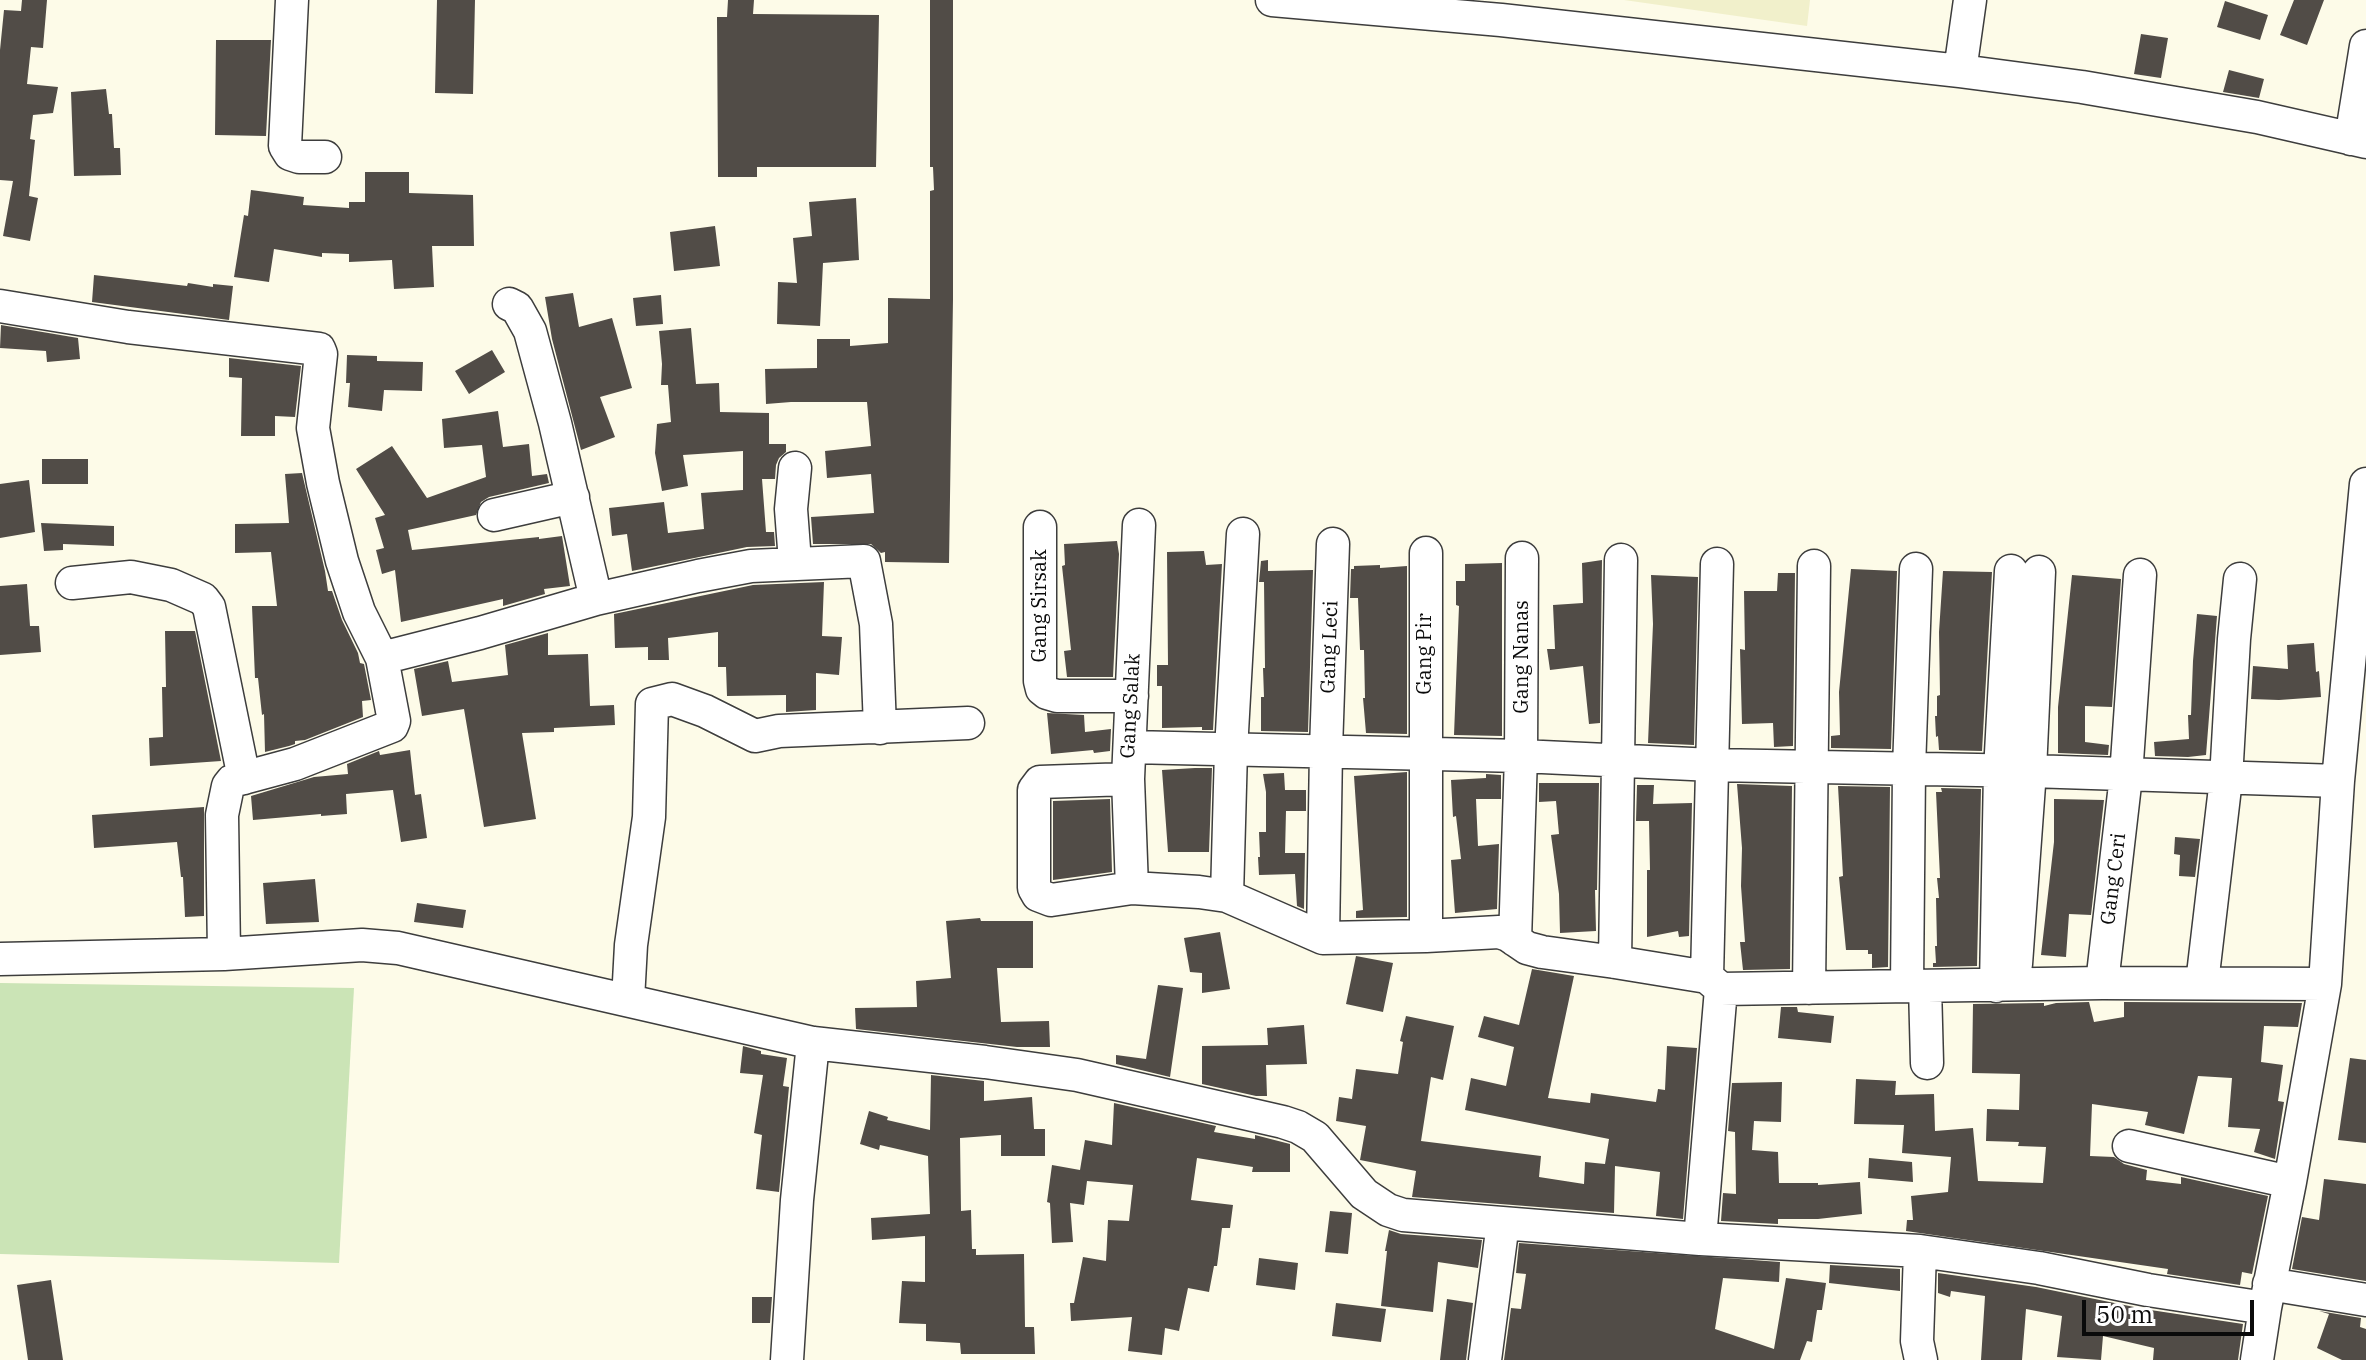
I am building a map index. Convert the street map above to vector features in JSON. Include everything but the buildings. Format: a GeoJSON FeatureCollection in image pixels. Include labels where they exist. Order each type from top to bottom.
{"type":"FeatureCollection","features":[{"type":"Feature","properties":{"kind":"street"},"geometry":{"type":"LineString","coordinates":[[292,0],[285,146],[290,154],[299,157],[325,157]]}},
{"type":"Feature","properties":{"kind":"street"},"geometry":{"type":"LineString","coordinates":[[1272,0],[1501,20],[1960,71],[2082,87],[2257,117],[2358,140],[2366,46]]}},
{"type":"Feature","properties":{"kind":"street"},"geometry":{"type":"LineString","coordinates":[[1960,71],[1970,0]]}},
{"type":"Feature","properties":{"kind":"street"},"geometry":{"type":"LineString","coordinates":[[509,304],[517,308],[530,331],[596,599]]}},
{"type":"Feature","properties":{"kind":"street"},"geometry":{"type":"LineString","coordinates":[[0,306],[128,327],[319,349],[322,360],[313,428],[323,483],[346,574],[359,612],[382,658],[394,716],[392,726],[295,764],[232,781],[228,786],[222,815],[224,954]]}},
{"type":"Feature","properties":{"kind":"street"},"geometry":{"type":"LineString","coordinates":[[795,468],[791,509],[795,562]]}},
{"type":"Feature","properties":{"kind":"street"},"geometry":{"type":"LineString","coordinates":[[2257,1360],[2325,984],[2338,781],[2362,584],[2366,484]]}},
{"type":"Feature","properties":{"kind":"street"},"geometry":{"type":"LineString","coordinates":[[494,515],[573,497]]}},
{"type":"Feature","properties":{"kind":"street","name":"Gang Salak"},"geometry":{"type":"LineString","coordinates":[[1132,888],[1128,779],[1139,525]]}},
{"type":"Feature","properties":{"kind":"street","name":"Gang Sirsak"},"geometry":{"type":"LineString","coordinates":[[1040,527],[1042,689],[1057,696],[1132,696]]}},
{"type":"Feature","properties":{"kind":"street"},"geometry":{"type":"LineString","coordinates":[[1227,896],[1231,750],[1243,534]]}},
{"type":"Feature","properties":{"kind":"street","name":"Gang Leci"},"geometry":{"type":"LineString","coordinates":[[1323,938],[1333,544]]}},
{"type":"Feature","properties":{"kind":"street","name":"Gang Pir"},"geometry":{"type":"LineString","coordinates":[[1426,553],[1426,936]]}},
{"type":"Feature","properties":{"kind":"street","name":"Gang Nanas"},"geometry":{"type":"LineString","coordinates":[[1515,940],[1521,756],[1522,558]]}},
{"type":"Feature","properties":{"kind":"street"},"geometry":{"type":"LineString","coordinates":[[1615,962],[1621,560]]}},
{"type":"Feature","properties":{"kind":"street"},"geometry":{"type":"LineString","coordinates":[[382,658],[596,599],[751,566],[864,561],[876,624],[880,728]]}},
{"type":"Feature","properties":{"kind":"street"},"geometry":{"type":"LineString","coordinates":[[1700,1239],[1714,983],[1713,765],[1717,564]]}},
{"type":"Feature","properties":{"kind":"street"},"geometry":{"type":"LineString","coordinates":[[1809,988],[1814,566]]}},
{"type":"Feature","properties":{"kind":"street"},"geometry":{"type":"LineString","coordinates":[[1916,569],[1909,769],[1916,986],[1927,1063]]}},
{"type":"Feature","properties":{"kind":"street"},"geometry":{"type":"LineString","coordinates":[[2005,986],[2025,572]]}},
{"type":"Feature","properties":{"kind":"street","name":"Gang Ceri"},"geometry":{"type":"LineString","coordinates":[[2102,983],[2126,776],[2140,575]]}},
{"type":"Feature","properties":{"kind":"street"},"geometry":{"type":"LineString","coordinates":[[72,583],[131,577],[171,585],[203,599],[209,607],[244,778]]}},
{"type":"Feature","properties":{"kind":"street"},"geometry":{"type":"LineString","coordinates":[[2202,983],[2226,779],[2240,579]]}},
{"type":"Feature","properties":{"kind":"street"},"geometry":{"type":"LineString","coordinates":[[628,1000],[631,945],[649,817],[652,704],[672,699],[705,711],[755,736],[779,731],[968,723]]}},
{"type":"Feature","properties":{"kind":"street"},"geometry":{"type":"LineString","coordinates":[[1130,747],[1326,750],[1713,765],[2338,781]]}},
{"type":"Feature","properties":{"kind":"street"},"geometry":{"type":"LineString","coordinates":[[1128,779],[1040,782],[1034,790],[1034,888],[1038,895],[1051,900],[1132,888],[1163,888],[1227,896],[1323,938],[1499,932],[1527,948],[1542,952],[1615,962],[1714,983],[1809,988],[2102,983],[2325,984]]}},
{"type":"Feature","properties":{"kind":"street"},"geometry":{"type":"LineString","coordinates":[[0,959],[224,954],[362,945],[398,948],[813,1043],[1077,1075],[1283,1122],[1315,1137],[1364,1194],[1388,1210],[1403,1215],[1700,1239],[1920,1251],[2012,1264],[2148,1290],[2366,1300]]}},
{"type":"Feature","properties":{"kind":"street"},"geometry":{"type":"LineString","coordinates":[[787,1360],[797,1200],[813,1043]]}},
{"type":"Feature","properties":{"kind":"street"},"geometry":{"type":"LineString","coordinates":[[2129,1146],[2290,1182]]}},
{"type":"Feature","properties":{"kind":"street"},"geometry":{"type":"LineString","coordinates":[[1485,1360],[1503,1223]]}},
{"type":"Feature","properties":{"kind":"street"},"geometry":{"type":"LineString","coordinates":[[1920,1251],[1917,1341],[1921,1360]]}},
{"type":"Feature","properties":{"kind":"green space"},"geometry":{"type":"Polygon","coordinates":[[[1624,0],[1810,0],[1807,26],[1624,0]]]}},
{"type":"Feature","properties":{"kind":"green space"},"geometry":{"type":"Polygon","coordinates":[[[0,983],[354,988],[339,1263],[0,1254],[0,983]]]}}]}
